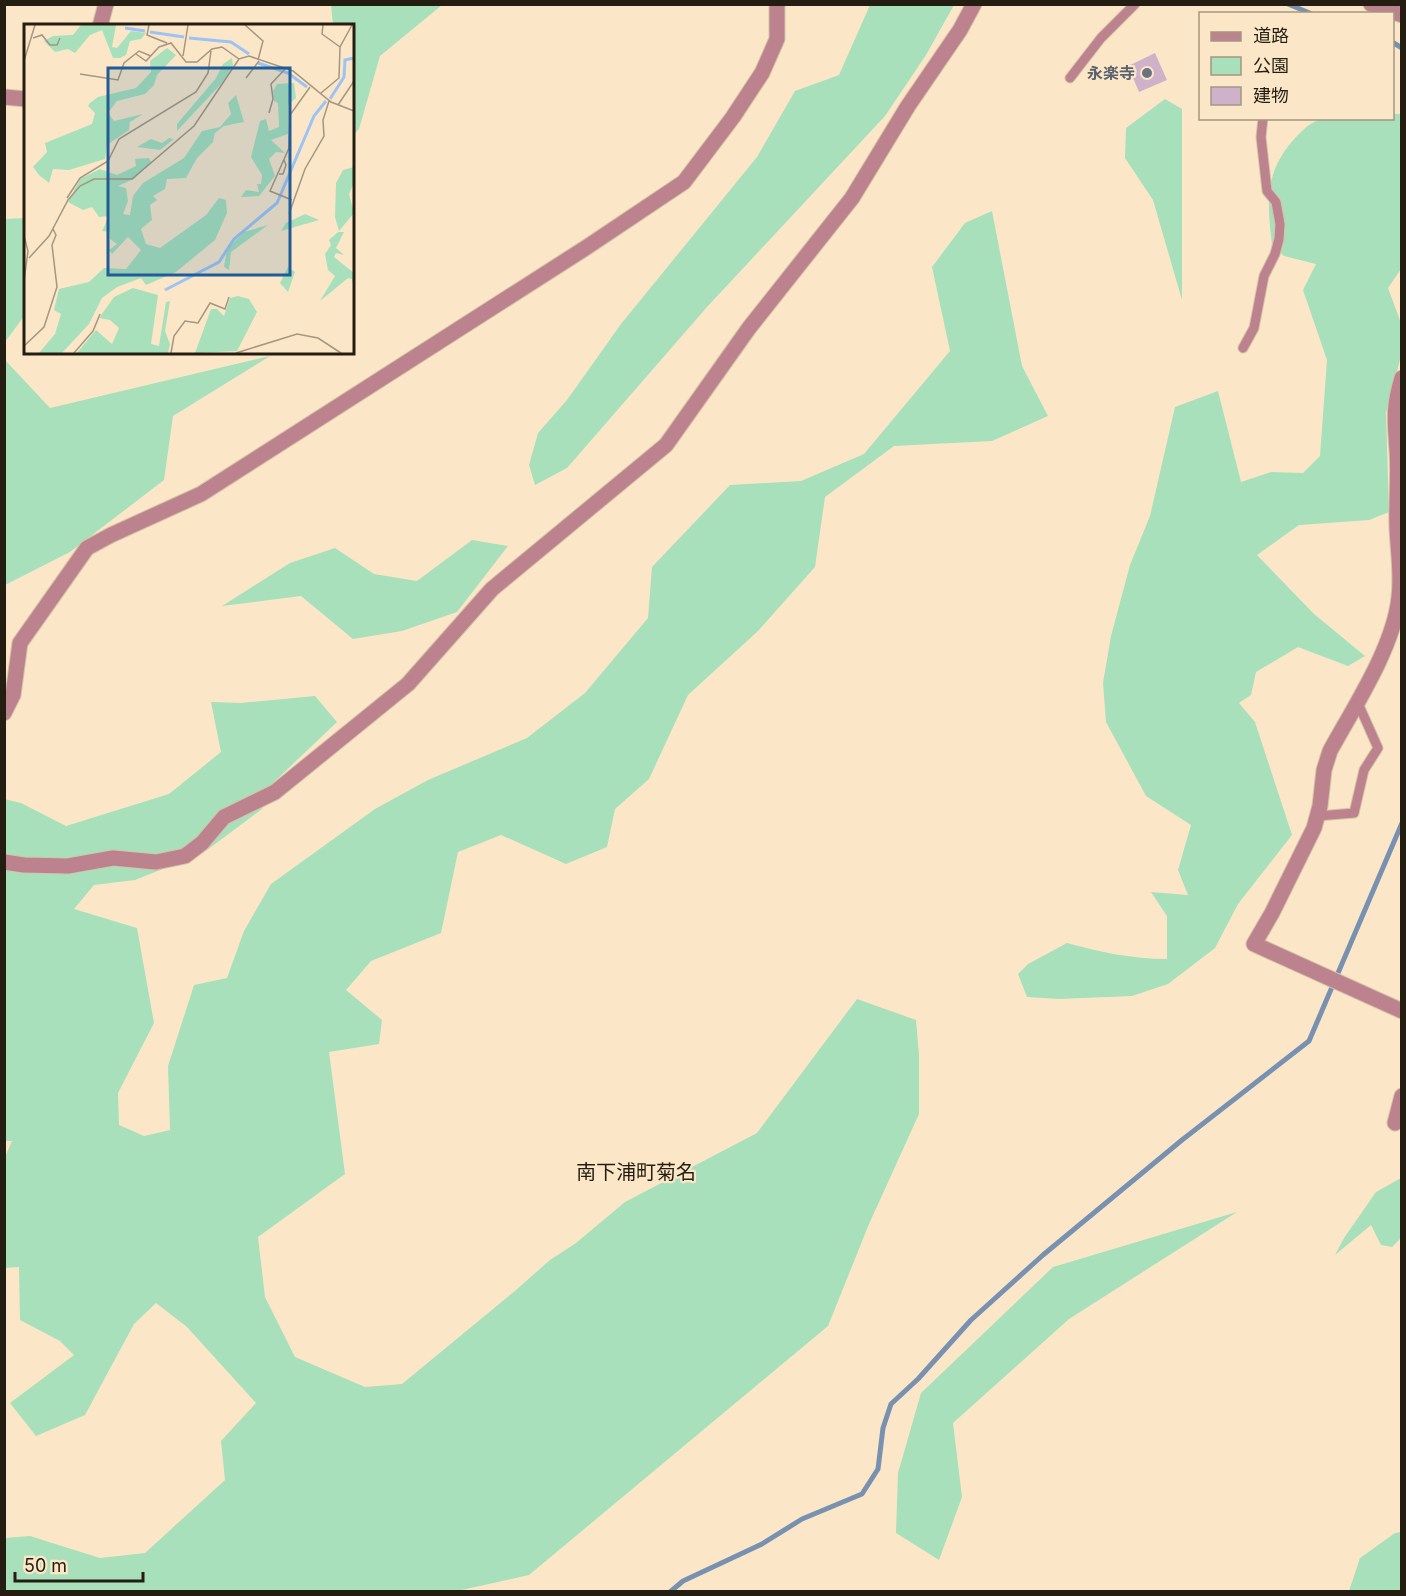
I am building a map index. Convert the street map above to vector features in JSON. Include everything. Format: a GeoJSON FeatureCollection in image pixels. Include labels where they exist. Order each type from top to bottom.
{"type":"FeatureCollection","features":[{"type":"Feature","properties":{"kind":"street"},"geometry":{"type":"LineString","coordinates":[[101,24],[106,4]]}},
{"type":"Feature","properties":{"kind":"street"},"geometry":{"type":"LineString","coordinates":[[4,713],[13,695],[20,643],[87,548],[201,494],[588,247],[684,182],[733,117],[762,73],[777,39],[777,4]]}},
{"type":"Feature","properties":{"kind":"street"},"geometry":{"type":"LineString","coordinates":[[4,862],[68,866],[113,858],[156,862],[185,856],[202,843],[224,817],[275,792],[408,684],[492,589],[666,445],[749,328],[852,198],[908,105],[960,30],[974,4]]}},
{"type":"Feature","properties":{"kind":"street"},"geometry":{"type":"LineString","coordinates":[[1369,4],[1392,12]]}},
{"type":"Feature","properties":{"kind":"street"},"geometry":{"type":"LineString","coordinates":[[4,97],[24,99]]}},
{"type":"Feature","properties":{"kind":"street"},"geometry":{"type":"LineString","coordinates":[[1401,378],[1394,416],[1397,450],[1400,597],[1396,618],[1389,640],[1330,752],[1324,770],[1318,816],[1314,828],[1254,944],[1401,1011]]}},
{"type":"Feature","properties":{"kind":"street"},"geometry":{"type":"LineString","coordinates":[[1395,1123],[1401,1096]]}},
{"type":"Feature","properties":{"kind":"lane"},"geometry":{"type":"LineString","coordinates":[[1070,78],[1101,38],[1135,4]]}},
{"type":"Feature","properties":{"kind":"lane"},"geometry":{"type":"LineString","coordinates":[[1243,348],[1254,328],[1264,276],[1275,254],[1279,239],[1280,224],[1276,202],[1268,191],[1262,136],[1263,120]]}},
{"type":"Feature","properties":{"kind":"lane"},"geometry":{"type":"LineString","coordinates":[[1318,816],[1354,813],[1364,770],[1378,748],[1357,701]]}},
{"type":"Feature","properties":{"kind":"green space"},"geometry":{"type":"Polygon","coordinates":[[[331,5],[442,5],[380,56],[359,129],[354,134],[354,24],[333,24],[331,5]]]}},
{"type":"Feature","properties":{"kind":"green space"},"geometry":{"type":"Polygon","coordinates":[[[870,5],[954,5],[926,55],[885,116],[707,307],[567,468],[535,485],[529,465],[538,433],[567,400],[621,324],[757,157],[795,91],[839,75],[870,5]]]}},
{"type":"Feature","properties":{"kind":"green space"},"geometry":{"type":"Polygon","coordinates":[[[1165,99],[1182,109],[1182,300],[1153,200],[1125,158],[1126,128],[1165,99]]]}},
{"type":"Feature","properties":{"kind":"green space"},"geometry":{"type":"Polygon","coordinates":[[[1394,114],[1401,114],[1401,269],[1388,288],[1401,323],[1402,352],[1386,413],[1389,512],[1369,520],[1299,525],[1257,555],[1314,614],[1365,656],[1348,666],[1298,647],[1256,672],[1251,695],[1239,703],[1255,722],[1292,835],[1238,904],[1215,948],[1168,984],[1132,996],[1059,999],[1027,997],[1018,974],[1028,964],[1067,943],[1116,954],[1167,959],[1167,916],[1151,892],[1188,895],[1178,870],[1191,825],[1146,796],[1106,722],[1103,683],[1111,636],[1130,565],[1150,516],[1175,407],[1218,391],[1241,482],[1271,472],[1303,473],[1320,456],[1327,360],[1303,290],[1316,264],[1284,256],[1272,245],[1269,214],[1270,187],[1278,162],[1296,137],[1318,120],[1394,120],[1394,114]]]}},
{"type":"Feature","properties":{"kind":"green space"},"geometry":{"type":"Polygon","coordinates":[[[992,211],[1022,366],[1048,416],[992,441],[894,446],[825,497],[815,567],[758,631],[688,695],[649,779],[615,809],[607,847],[566,864],[501,835],[458,852],[441,933],[371,961],[346,990],[382,1020],[379,1044],[329,1052],[345,1174],[258,1237],[265,1297],[295,1357],[365,1387],[402,1384],[550,1260],[576,1243],[625,1202],[757,1133],[857,999],[916,1020],[919,1055],[919,1114],[869,1224],[828,1326],[529,1575],[453,1592],[5,1591],[5,1538],[30,1536],[100,1558],[145,1553],[225,1480],[221,1441],[256,1403],[187,1327],[156,1303],[134,1324],[85,1415],[36,1436],[10,1403],[74,1355],[60,1341],[20,1320],[19,1267],[5,1268],[5,1157],[12,1141],[5,1141],[4,799],[21,803],[66,826],[169,794],[221,752],[211,702],[241,703],[315,696],[337,722],[274,782],[262,809],[203,853],[135,880],[94,885],[74,909],[137,928],[154,1023],[118,1093],[119,1125],[144,1136],[170,1130],[168,1066],[194,985],[227,978],[244,931],[271,884],[375,809],[428,780],[527,738],[585,693],[648,618],[652,567],[730,485],[801,481],[864,454],[950,351],[932,267],[965,223],[992,211]]]}},
{"type":"Feature","properties":{"kind":"green space"},"geometry":{"type":"Polygon","coordinates":[[[24,218],[24,316],[5,342],[5,219],[24,218]]]}},
{"type":"Feature","properties":{"kind":"green space"},"geometry":{"type":"Polygon","coordinates":[[[270,356],[173,416],[164,480],[70,552],[5,585],[5,360],[50,408],[270,356]]]}},
{"type":"Feature","properties":{"kind":"green space"},"geometry":{"type":"Polygon","coordinates":[[[472,540],[508,546],[457,612],[402,631],[353,639],[301,596],[222,606],[290,563],[335,548],[374,574],[417,581],[472,540]]]}},
{"type":"Feature","properties":{"kind":"green space"},"geometry":{"type":"Polygon","coordinates":[[[1401,1178],[1401,1238],[1392,1247],[1381,1245],[1371,1225],[1335,1255],[1376,1192],[1401,1178]]]}},
{"type":"Feature","properties":{"kind":"green space"},"geometry":{"type":"Polygon","coordinates":[[[1237,1212],[1069,1319],[953,1423],[962,1497],[939,1560],[896,1533],[898,1473],[921,1393],[1053,1267],[1237,1212]]]}},
{"type":"Feature","properties":{"kind":"green space"},"geometry":{"type":"Polygon","coordinates":[[[1401,1532],[1401,1591],[1349,1591],[1360,1558],[1395,1533],[1401,1532]]]}},
{"type":"Feature","properties":{"kind":"building","name":"永楽寺"},"geometry":{"type":"Polygon","coordinates":[[[1155,53],[1167,80],[1139,92],[1128,66],[1155,53]]]}},
{"type":"Feature","properties":{"kind":"waterway"},"geometry":{"type":"LineString","coordinates":[[1288,4],[1307,12]]}},
{"type":"Feature","properties":{"kind":"waterway"},"geometry":{"type":"LineString","coordinates":[[1394,43],[1402,48]]}},
{"type":"Feature","properties":{"kind":"waterway"},"geometry":{"type":"LineString","coordinates":[[670,1592],[683,1581],[762,1544],[802,1519],[862,1494],[878,1469],[883,1428],[891,1404],[918,1379],[971,1320],[1043,1255],[1182,1140],[1309,1041],[1402,823]]}},
{"type":"Feature","properties":{"kind":"place","name":"永楽寺"},"geometry":{"type":"Point","coordinates":[1147,73]}},
{"type":"Feature","properties":{"kind":"district","name":"南下浦町菊名"},"geometry":{"type":"Point","coordinates":[636,1172]}}]}
